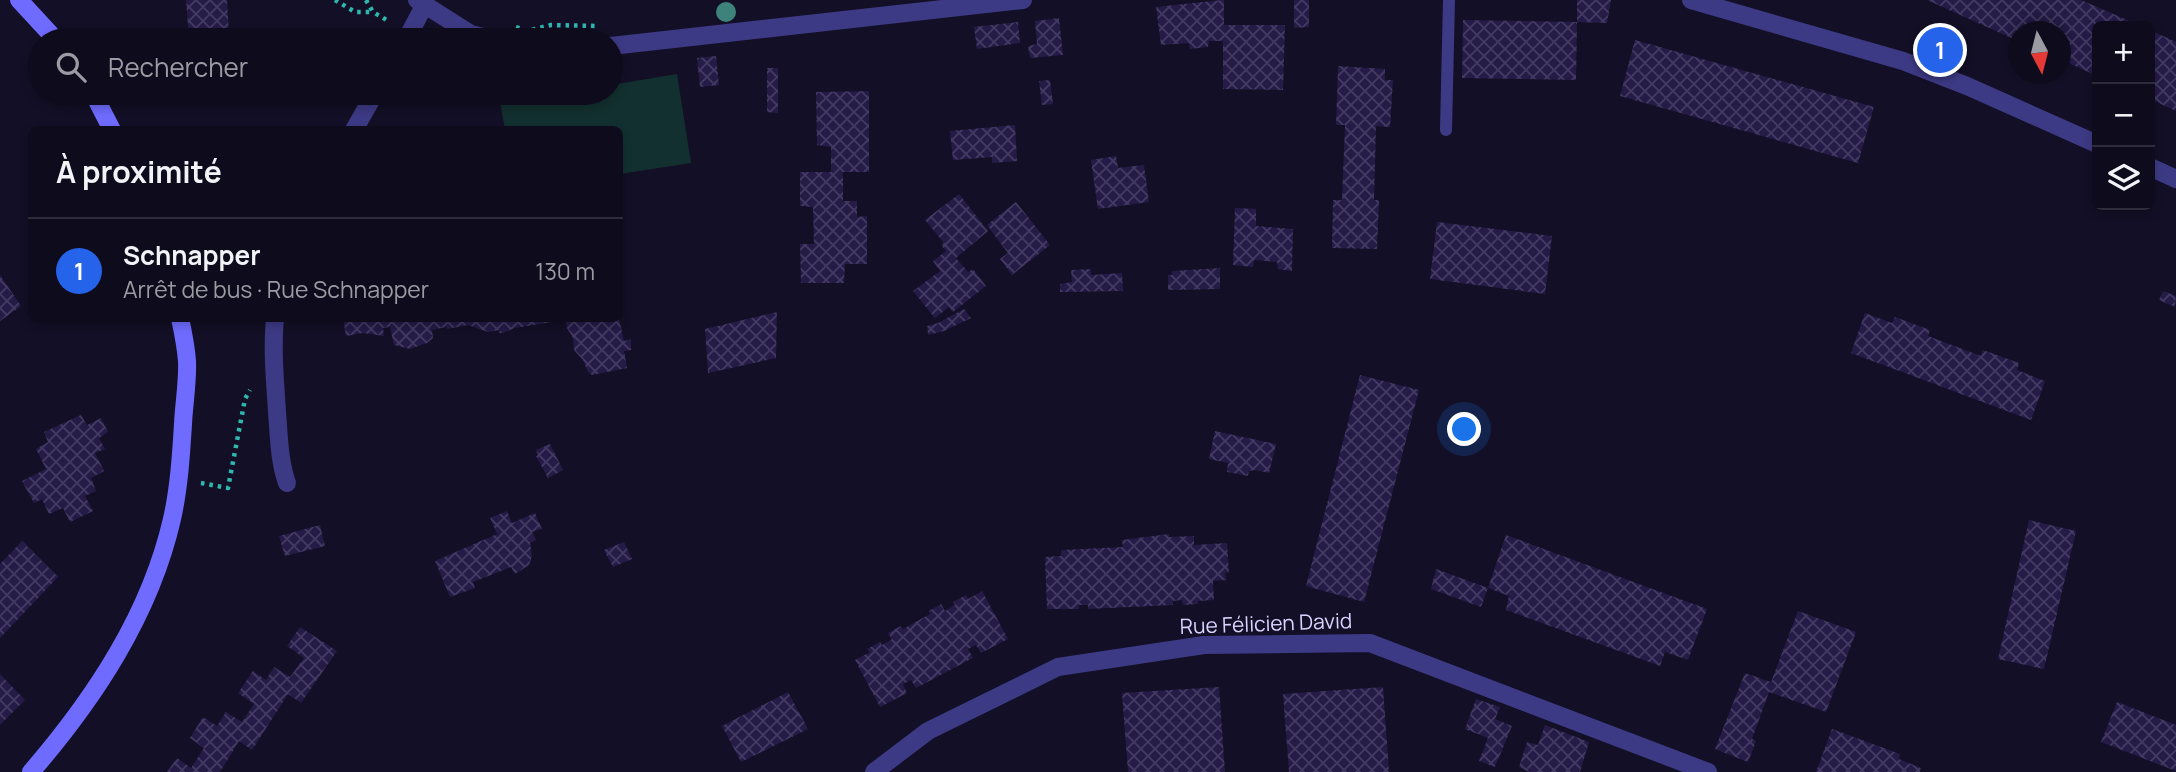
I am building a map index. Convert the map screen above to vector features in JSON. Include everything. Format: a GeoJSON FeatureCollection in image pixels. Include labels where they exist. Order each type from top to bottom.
{"type":"FeatureCollection","features":[{"type":"Feature","properties":{"kind":"main road"},"geometry":{"type":"LineString","coordinates":[[19,1],[45,28]]}},
{"type":"Feature","properties":{"kind":"main road"},"geometry":{"type":"LineString","coordinates":[[99,105],[111,126]]}},
{"type":"Feature","properties":{"kind":"main road"},"geometry":{"type":"LineString","coordinates":[[31,772],[55,745],[101,682],[137,618],[172,521],[180,480],[187,360],[181,322]]}},
{"type":"Feature","properties":{"kind":"street"},"geometry":{"type":"LineString","coordinates":[[623,45],[1023,0]]}},
{"type":"Feature","properties":{"kind":"street"},"geometry":{"type":"LineString","coordinates":[[1691,0],[1903,61],[1967,86],[2092,142]]}},
{"type":"Feature","properties":{"kind":"street"},"geometry":{"type":"LineString","coordinates":[[410,28],[420,3],[461,28]]}},
{"type":"Feature","properties":{"kind":"street"},"geometry":{"type":"LineString","coordinates":[[356,126],[368,105]]}},
{"type":"Feature","properties":{"kind":"street"},"geometry":{"type":"LineString","coordinates":[[2155,169],[2176,179]]}},
{"type":"Feature","properties":{"kind":"street"},"geometry":{"type":"LineString","coordinates":[[275,322],[272,349],[281,464],[287,483]]}},
{"type":"Feature","properties":{"kind":"street","name":"Rue Félicien David"},"geometry":{"type":"LineString","coordinates":[[874,772],[928,731],[1058,667],[1204,645],[1370,643],[1708,772]]}},
{"type":"Feature","properties":{"kind":"lane"},"geometry":{"type":"LineString","coordinates":[[1447,130],[1449,0]]}},
{"type":"Feature","properties":{"kind":"path"},"geometry":{"type":"LineString","coordinates":[[335,0],[355,12],[373,12]]}},
{"type":"Feature","properties":{"kind":"path"},"geometry":{"type":"LineString","coordinates":[[366,0],[373,12],[395,28]]}},
{"type":"Feature","properties":{"kind":"path"},"geometry":{"type":"LineString","coordinates":[[180,480],[228,488],[245,399],[272,349]]}},
{"type":"Feature","properties":{"kind":"green space"},"geometry":{"type":"Polygon","coordinates":[[[677,74],[691,163],[623,174],[623,126],[504,126],[501,105],[623,105],[623,83],[677,74]]]}},
{"type":"Feature","properties":{"kind":"building"},"geometry":{"type":"Polygon","coordinates":[[[186,0],[227,0],[229,28],[188,28],[186,0]]]}},
{"type":"Feature","properties":{"kind":"building"},"geometry":{"type":"Polygon","coordinates":[[[1224,0],[1224,25],[1285,25],[1283,90],[1223,89],[1223,41],[1209,41],[1208,47],[1190,49],[1189,43],[1161,45],[1156,7],[1224,0]]]}},
{"type":"Feature","properties":{"kind":"building"},"geometry":{"type":"Polygon","coordinates":[[[1294,0],[1309,0],[1309,27],[1294,28],[1294,0]]]}},
{"type":"Feature","properties":{"kind":"building"},"geometry":{"type":"Polygon","coordinates":[[[1577,0],[1611,0],[1607,23],[1577,22],[1577,0]]]}},
{"type":"Feature","properties":{"kind":"building"},"geometry":{"type":"Polygon","coordinates":[[[1927,0],[2081,0],[2129,21],[2092,21],[2092,74],[2071,64],[2071,21],[2008,21],[2008,36],[1927,0]]]}},
{"type":"Feature","properties":{"kind":"building"},"geometry":{"type":"Polygon","coordinates":[[[1059,18],[1063,55],[1030,58],[1028,46],[1037,44],[1035,21],[1059,18]]]}},
{"type":"Feature","properties":{"kind":"building"},"geometry":{"type":"Polygon","coordinates":[[[1463,20],[1577,22],[1576,80],[1462,78],[1463,20]]]}},
{"type":"Feature","properties":{"kind":"building"},"geometry":{"type":"Polygon","coordinates":[[[1018,22],[1020,43],[977,49],[974,27],[1018,22]]]}},
{"type":"Feature","properties":{"kind":"building"},"geometry":{"type":"Polygon","coordinates":[[[2155,32],[2176,42],[2176,111],[2155,101],[2155,32]]]}},
{"type":"Feature","properties":{"kind":"building"},"geometry":{"type":"Polygon","coordinates":[[[1635,40],[1874,107],[1858,163],[1620,96],[1635,40]]]}},
{"type":"Feature","properties":{"kind":"building"},"geometry":{"type":"Polygon","coordinates":[[[716,56],[719,85],[700,87],[697,58],[716,56]]]}},
{"type":"Feature","properties":{"kind":"building"},"geometry":{"type":"Polygon","coordinates":[[[1338,66],[1385,69],[1385,80],[1393,80],[1390,127],[1376,126],[1374,200],[1379,200],[1377,249],[1332,248],[1333,200],[1342,200],[1345,125],[1336,125],[1338,66]]]}},
{"type":"Feature","properties":{"kind":"building"},"geometry":{"type":"Polygon","coordinates":[[[767,68],[778,68],[778,113],[767,112],[767,68]]]}},
{"type":"Feature","properties":{"kind":"building"},"geometry":{"type":"Polygon","coordinates":[[[1050,80],[1053,104],[1042,105],[1039,81],[1050,80]]]}},
{"type":"Feature","properties":{"kind":"building"},"geometry":{"type":"Polygon","coordinates":[[[869,91],[869,172],[843,172],[843,201],[857,201],[857,217],[867,216],[867,264],[845,264],[844,283],[801,283],[800,244],[814,244],[813,207],[800,206],[800,172],[831,172],[831,147],[817,145],[816,92],[869,91]]]}},
{"type":"Feature","properties":{"kind":"building"},"geometry":{"type":"Polygon","coordinates":[[[1015,125],[1017,161],[992,163],[992,157],[953,160],[950,131],[1015,125]]]}},
{"type":"Feature","properties":{"kind":"building"},"geometry":{"type":"Polygon","coordinates":[[[1116,156],[1118,168],[1144,165],[1149,202],[1098,209],[1091,160],[1116,156]]]}},
{"type":"Feature","properties":{"kind":"building"},"geometry":{"type":"Polygon","coordinates":[[[959,194],[988,231],[956,258],[968,272],[973,269],[986,286],[953,312],[949,307],[935,318],[913,291],[940,271],[933,261],[946,251],[941,245],[944,243],[925,220],[959,194]]]}},
{"type":"Feature","properties":{"kind":"building"},"geometry":{"type":"Polygon","coordinates":[[[1016,202],[1050,245],[1012,275],[1000,259],[1008,253],[987,225],[1016,202]]]}},
{"type":"Feature","properties":{"kind":"building"},"geometry":{"type":"Polygon","coordinates":[[[1235,208],[1256,209],[1256,226],[1293,229],[1292,271],[1278,269],[1277,262],[1254,260],[1253,267],[1233,265],[1235,208]]]}},
{"type":"Feature","properties":{"kind":"building"},"geometry":{"type":"Polygon","coordinates":[[[1437,222],[1552,236],[1545,294],[1430,279],[1437,222]]]}},
{"type":"Feature","properties":{"kind":"building"},"geometry":{"type":"Polygon","coordinates":[[[1220,268],[1220,289],[1168,290],[1168,275],[1172,275],[1172,271],[1220,268]]]}},
{"type":"Feature","properties":{"kind":"building"},"geometry":{"type":"Polygon","coordinates":[[[1091,269],[1091,275],[1122,273],[1123,291],[1060,292],[1060,284],[1072,282],[1071,270],[1091,269]]]}},
{"type":"Feature","properties":{"kind":"building"},"geometry":{"type":"Polygon","coordinates":[[[0,275],[21,306],[0,321],[0,275]]]}},
{"type":"Feature","properties":{"kind":"building"},"geometry":{"type":"Polygon","coordinates":[[[2163,291],[2176,296],[2175,307],[2159,300],[2163,291]]]}},
{"type":"Feature","properties":{"kind":"building"},"geometry":{"type":"Polygon","coordinates":[[[964,309],[971,318],[944,331],[928,335],[927,326],[964,309]]]}},
{"type":"Feature","properties":{"kind":"building"},"geometry":{"type":"Polygon","coordinates":[[[777,312],[776,358],[708,373],[705,329],[777,312]]]}},
{"type":"Feature","properties":{"kind":"building"},"geometry":{"type":"Polygon","coordinates":[[[1865,313],[1892,323],[1895,317],[1930,330],[1928,336],[1981,356],[1983,350],[2019,363],[2017,370],[2045,381],[2031,420],[1851,353],[1865,313]]]}},
{"type":"Feature","properties":{"kind":"building"},"geometry":{"type":"Polygon","coordinates":[[[344,322],[552,322],[502,333],[499,333],[500,330],[488,332],[468,325],[446,327],[432,330],[433,338],[410,349],[394,345],[390,327],[383,328],[384,336],[363,333],[346,336],[344,322]]]}},
{"type":"Feature","properties":{"kind":"building"},"geometry":{"type":"Polygon","coordinates":[[[566,322],[620,322],[624,341],[631,339],[631,350],[624,351],[627,368],[592,375],[574,350],[573,338],[566,322]]]}},
{"type":"Feature","properties":{"kind":"building"},"geometry":{"type":"Polygon","coordinates":[[[1360,375],[1419,390],[1364,602],[1306,586],[1360,375]]]}},
{"type":"Feature","properties":{"kind":"building"},"geometry":{"type":"Polygon","coordinates":[[[81,415],[87,425],[101,418],[108,432],[99,438],[105,449],[95,453],[104,471],[91,478],[96,491],[85,496],[93,511],[70,522],[63,508],[49,514],[42,499],[34,503],[22,481],[46,469],[36,449],[48,442],[44,432],[81,415]]]}},
{"type":"Feature","properties":{"kind":"building"},"geometry":{"type":"Polygon","coordinates":[[[1215,431],[1276,444],[1269,473],[1255,470],[1249,471],[1248,476],[1227,472],[1228,463],[1209,459],[1215,431]]]}},
{"type":"Feature","properties":{"kind":"building"},"geometry":{"type":"Polygon","coordinates":[[[550,444],[563,470],[548,478],[536,456],[536,450],[550,444]]]}},
{"type":"Feature","properties":{"kind":"building"},"geometry":{"type":"Polygon","coordinates":[[[507,511],[512,523],[535,513],[542,529],[532,532],[536,540],[530,543],[532,556],[529,565],[515,574],[511,567],[473,582],[475,588],[450,597],[435,561],[497,534],[490,518],[507,511]]]}},
{"type":"Feature","properties":{"kind":"building"},"geometry":{"type":"Polygon","coordinates":[[[2029,520],[2076,531],[2044,669],[1998,659],[2029,520]]]}},
{"type":"Feature","properties":{"kind":"building"},"geometry":{"type":"Polygon","coordinates":[[[320,525],[325,546],[285,556],[279,536],[320,525]]]}},
{"type":"Feature","properties":{"kind":"building"},"geometry":{"type":"Polygon","coordinates":[[[1169,534],[1169,537],[1194,536],[1194,545],[1227,543],[1229,573],[1225,572],[1226,580],[1213,581],[1214,600],[1183,605],[1182,600],[1173,601],[1173,605],[1088,609],[1088,605],[1079,605],[1079,609],[1047,609],[1045,557],[1061,556],[1061,550],[1123,547],[1122,540],[1169,534]]]}},
{"type":"Feature","properties":{"kind":"building"},"geometry":{"type":"Polygon","coordinates":[[[1506,535],[1707,609],[1688,660],[1665,652],[1660,666],[1506,610],[1509,596],[1488,588],[1506,535]]]}},
{"type":"Feature","properties":{"kind":"building"},"geometry":{"type":"Polygon","coordinates":[[[22,541],[58,577],[0,638],[0,564],[22,541]]]}},
{"type":"Feature","properties":{"kind":"building"},"geometry":{"type":"Polygon","coordinates":[[[624,542],[632,559],[613,567],[604,550],[624,542]]]}},
{"type":"Feature","properties":{"kind":"building"},"geometry":{"type":"Polygon","coordinates":[[[1436,569],[1488,588],[1481,607],[1431,589],[1436,569]]]}},
{"type":"Feature","properties":{"kind":"building"},"geometry":{"type":"Polygon","coordinates":[[[982,591],[1008,639],[981,653],[976,645],[968,649],[973,658],[916,688],[911,680],[903,684],[907,693],[880,707],[855,660],[870,652],[867,649],[892,639],[888,633],[901,626],[903,629],[930,614],[929,611],[941,604],[945,611],[955,605],[953,602],[966,595],[968,599],[982,591]]]}},
{"type":"Feature","properties":{"kind":"building"},"geometry":{"type":"Polygon","coordinates":[[[1798,611],[1856,632],[1826,712],[1769,692],[1752,739],[1756,741],[1748,762],[1715,749],[1745,673],[1771,682],[1798,611]]]}},
{"type":"Feature","properties":{"kind":"building"},"geometry":{"type":"Polygon","coordinates":[[[300,627],[337,651],[301,703],[288,694],[252,750],[239,741],[220,772],[167,772],[177,758],[191,768],[204,748],[190,738],[203,717],[217,726],[226,712],[242,722],[254,704],[238,693],[253,671],[266,680],[274,667],[290,677],[304,658],[287,646],[300,627]]]}},
{"type":"Feature","properties":{"kind":"building"},"geometry":{"type":"Polygon","coordinates":[[[0,674],[25,700],[0,725],[0,674]]]}},
{"type":"Feature","properties":{"kind":"building"},"geometry":{"type":"Polygon","coordinates":[[[1219,687],[1225,772],[1128,772],[1122,693],[1219,687]]]}},
{"type":"Feature","properties":{"kind":"building"},"geometry":{"type":"Polygon","coordinates":[[[1383,687],[1389,772],[1289,772],[1283,694],[1383,687]]]}},
{"type":"Feature","properties":{"kind":"building"},"geometry":{"type":"Polygon","coordinates":[[[788,692],[808,729],[741,762],[722,726],[788,692]]]}},
{"type":"Feature","properties":{"kind":"building"},"geometry":{"type":"Polygon","coordinates":[[[1476,699],[1500,707],[1495,719],[1512,726],[1495,767],[1479,761],[1488,738],[1465,729],[1476,699]]]}},
{"type":"Feature","properties":{"kind":"building"},"geometry":{"type":"Polygon","coordinates":[[[2117,702],[2176,725],[2176,771],[2101,742],[2117,702]]]}},
{"type":"Feature","properties":{"kind":"building"},"geometry":{"type":"Polygon","coordinates":[[[1545,725],[1589,742],[1580,772],[1529,772],[1519,767],[1527,742],[1538,745],[1545,725]]]}},
{"type":"Feature","properties":{"kind":"building"},"geometry":{"type":"Polygon","coordinates":[[[1832,729],[1900,754],[1899,759],[1921,768],[1920,772],[1816,772],[1832,729]]]}},
{"type":"Feature","properties":{"kind":"place","name":"Schnapper"},"geometry":{"type":"Point","coordinates":[1940,50]}}]}
